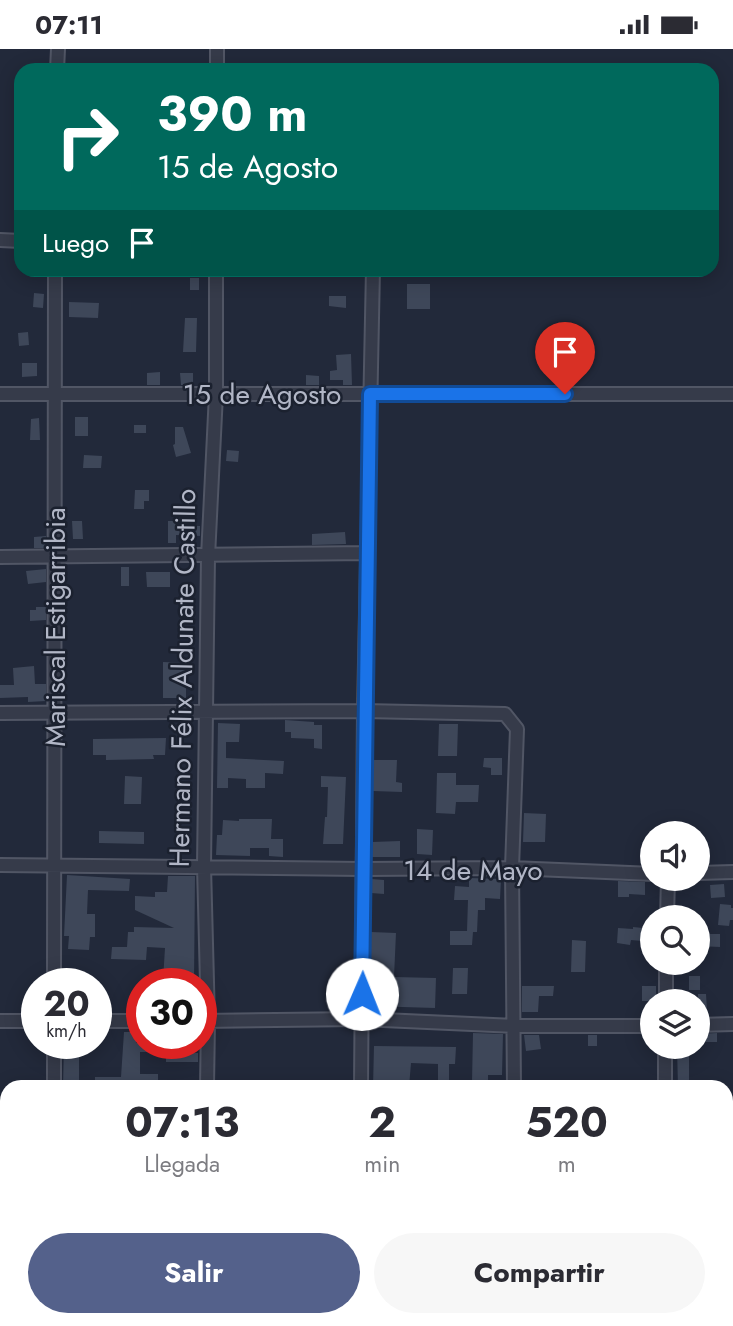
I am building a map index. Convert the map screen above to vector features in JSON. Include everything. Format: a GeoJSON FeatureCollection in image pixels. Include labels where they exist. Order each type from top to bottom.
{"type":"FeatureCollection","features":[{"type":"Feature","properties":{"kind":"street","name":"Mariscal Estigarribia"},"geometry":{"type":"LineString","coordinates":[[54,968],[55,277]]}},
{"type":"Feature","properties":{"kind":"street","name":"Hermano Félix Aldunate Castillo"},"geometry":{"type":"LineString","coordinates":[[205,968],[208,557],[216,394],[216,277]]}},
{"type":"Feature","properties":{"kind":"street"},"geometry":{"type":"LineString","coordinates":[[361,1080],[364,711],[373,277]]}},
{"type":"Feature","properties":{"kind":"street","name":"15 de Agosto"},"geometry":{"type":"LineString","coordinates":[[0,394],[733,394]]}},
{"type":"Feature","properties":{"kind":"street"},"geometry":{"type":"LineString","coordinates":[[0,557],[208,557],[369,553]]}},
{"type":"Feature","properties":{"kind":"street"},"geometry":{"type":"LineString","coordinates":[[0,713],[364,711],[505,714],[517,729],[512,869],[514,1080]]}},
{"type":"Feature","properties":{"kind":"street","name":"14 de Mayo"},"geometry":{"type":"LineString","coordinates":[[0,865],[512,869],[640,874]]}},
{"type":"Feature","properties":{"kind":"street"},"geometry":{"type":"LineString","coordinates":[[710,873],[733,872]]}},
{"type":"Feature","properties":{"kind":"street"},"geometry":{"type":"LineString","coordinates":[[217,1021],[361,1019],[514,1026],[640,1026]]}},
{"type":"Feature","properties":{"kind":"street"},"geometry":{"type":"LineString","coordinates":[[0,1021],[21,1021]]}},
{"type":"Feature","properties":{"kind":"street"},"geometry":{"type":"LineString","coordinates":[[710,1025],[733,1024]]}},
{"type":"Feature","properties":{"kind":"street"},"geometry":{"type":"LineString","coordinates":[[54,1059],[54,1080]]}},
{"type":"Feature","properties":{"kind":"street","name":"Hermano Félix Aldunate Castillo"},"geometry":{"type":"LineString","coordinates":[[206,1059],[207,1080]]}},
{"type":"Feature","properties":{"kind":"street"},"geometry":{"type":"LineString","coordinates":[[665,1059],[665,1080]]}},
{"type":"Feature","properties":{"kind":"building"},"geometry":{"type":"Polygon","coordinates":[[[190,278],[199,278],[199,290],[190,290],[190,278]]]}},
{"type":"Feature","properties":{"kind":"building"},"geometry":{"type":"Polygon","coordinates":[[[407,284],[430,284],[430,309],[407,309],[407,284]]]}},
{"type":"Feature","properties":{"kind":"building"},"geometry":{"type":"Polygon","coordinates":[[[34,293],[44,294],[43,308],[33,307],[34,293]]]}},
{"type":"Feature","properties":{"kind":"building"},"geometry":{"type":"Polygon","coordinates":[[[329,296],[346,296],[346,308],[329,306],[329,296]]]}},
{"type":"Feature","properties":{"kind":"building"},"geometry":{"type":"Polygon","coordinates":[[[69,302],[99,303],[98,318],[69,317],[69,302]]]}},
{"type":"Feature","properties":{"kind":"building"},"geometry":{"type":"Polygon","coordinates":[[[185,318],[197,318],[196,352],[183,352],[185,318]]]}},
{"type":"Feature","properties":{"kind":"building"},"geometry":{"type":"Polygon","coordinates":[[[28,332],[29,345],[19,346],[18,333],[28,332]]]}},
{"type":"Feature","properties":{"kind":"building"},"geometry":{"type":"Polygon","coordinates":[[[351,354],[352,385],[343,385],[343,380],[330,380],[330,371],[337,370],[336,355],[351,354]]]}},
{"type":"Feature","properties":{"kind":"building"},"geometry":{"type":"Polygon","coordinates":[[[22,363],[37,363],[37,376],[22,377],[22,363]]]}},
{"type":"Feature","properties":{"kind":"building"},"geometry":{"type":"Polygon","coordinates":[[[160,372],[160,385],[147,385],[147,373],[160,372]]]}},
{"type":"Feature","properties":{"kind":"building"},"geometry":{"type":"Polygon","coordinates":[[[180,373],[193,373],[193,385],[181,385],[180,373]]]}},
{"type":"Feature","properties":{"kind":"building"},"geometry":{"type":"Polygon","coordinates":[[[306,375],[319,376],[319,385],[306,385],[306,375]]]}},
{"type":"Feature","properties":{"kind":"building"},"geometry":{"type":"Polygon","coordinates":[[[75,417],[88,417],[88,436],[75,436],[75,417]]]}},
{"type":"Feature","properties":{"kind":"building"},"geometry":{"type":"Polygon","coordinates":[[[39,418],[40,440],[30,440],[31,419],[39,418]]]}},
{"type":"Feature","properties":{"kind":"building"},"geometry":{"type":"Polygon","coordinates":[[[134,425],[146,425],[146,433],[134,433],[134,425]]]}},
{"type":"Feature","properties":{"kind":"building"},"geometry":{"type":"Polygon","coordinates":[[[175,427],[183,427],[191,453],[176,457],[173,445],[175,427]]]}},
{"type":"Feature","properties":{"kind":"building"},"geometry":{"type":"Polygon","coordinates":[[[227,450],[239,451],[238,462],[226,461],[227,450]]]}},
{"type":"Feature","properties":{"kind":"building"},"geometry":{"type":"Polygon","coordinates":[[[84,455],[102,456],[101,468],[83,468],[84,455]]]}},
{"type":"Feature","properties":{"kind":"building"},"geometry":{"type":"Polygon","coordinates":[[[135,490],[149,490],[149,501],[144,501],[144,509],[134,509],[135,490]]]}},
{"type":"Feature","properties":{"kind":"building"},"geometry":{"type":"Polygon","coordinates":[[[72,521],[82,521],[83,539],[73,539],[72,521]]]}},
{"type":"Feature","properties":{"kind":"building"},"geometry":{"type":"Polygon","coordinates":[[[168,521],[176,521],[176,525],[200,526],[200,536],[176,535],[176,543],[168,543],[168,521]]]}},
{"type":"Feature","properties":{"kind":"building"},"geometry":{"type":"Polygon","coordinates":[[[345,532],[346,544],[312,545],[312,534],[345,532]]]}},
{"type":"Feature","properties":{"kind":"building"},"geometry":{"type":"Polygon","coordinates":[[[46,536],[46,548],[34,548],[34,537],[46,536]]]}},
{"type":"Feature","properties":{"kind":"building"},"geometry":{"type":"Polygon","coordinates":[[[121,567],[129,567],[129,586],[121,586],[121,567]]]}},
{"type":"Feature","properties":{"kind":"building"},"geometry":{"type":"Polygon","coordinates":[[[46,569],[46,582],[28,584],[26,571],[46,569]]]}},
{"type":"Feature","properties":{"kind":"building"},"geometry":{"type":"Polygon","coordinates":[[[146,572],[170,572],[170,587],[147,587],[146,572]]]}},
{"type":"Feature","properties":{"kind":"building"},"geometry":{"type":"Polygon","coordinates":[[[36,607],[46,607],[46,620],[30,621],[30,610],[36,610],[36,607]]]}},
{"type":"Feature","properties":{"kind":"building"},"geometry":{"type":"Polygon","coordinates":[[[163,662],[186,663],[186,698],[163,698],[163,662]]]}},
{"type":"Feature","properties":{"kind":"building"},"geometry":{"type":"Polygon","coordinates":[[[34,666],[35,684],[46,684],[46,701],[28,702],[28,697],[0,698],[0,685],[14,685],[13,668],[34,666]]]}},
{"type":"Feature","properties":{"kind":"building"},"geometry":{"type":"Polygon","coordinates":[[[285,720],[322,725],[322,749],[314,748],[314,739],[291,738],[291,732],[285,732],[285,720]]]}},
{"type":"Feature","properties":{"kind":"building"},"geometry":{"type":"Polygon","coordinates":[[[218,723],[240,724],[239,742],[226,742],[226,758],[284,761],[283,774],[265,773],[265,788],[246,788],[246,779],[228,778],[228,788],[217,788],[218,723]]]}},
{"type":"Feature","properties":{"kind":"building"},"geometry":{"type":"Polygon","coordinates":[[[439,724],[458,724],[457,756],[438,756],[439,724]]]}},
{"type":"Feature","properties":{"kind":"building"},"geometry":{"type":"Polygon","coordinates":[[[166,738],[165,755],[153,755],[154,759],[106,760],[106,755],[93,755],[93,739],[166,738]]]}},
{"type":"Feature","properties":{"kind":"building"},"geometry":{"type":"Polygon","coordinates":[[[484,758],[502,758],[502,775],[491,775],[491,768],[483,767],[484,758]]]}},
{"type":"Feature","properties":{"kind":"building"},"geometry":{"type":"Polygon","coordinates":[[[373,760],[397,760],[396,782],[402,783],[402,792],[373,791],[373,760]]]}},
{"type":"Feature","properties":{"kind":"building"},"geometry":{"type":"Polygon","coordinates":[[[437,773],[456,773],[456,785],[479,785],[478,802],[456,802],[455,814],[436,813],[437,773]]]}},
{"type":"Feature","properties":{"kind":"building"},"geometry":{"type":"Polygon","coordinates":[[[125,776],[142,777],[141,804],[124,804],[125,776]]]}},
{"type":"Feature","properties":{"kind":"building"},"geometry":{"type":"Polygon","coordinates":[[[321,776],[346,777],[343,844],[323,844],[328,787],[321,787],[321,776]]]}},
{"type":"Feature","properties":{"kind":"building"},"geometry":{"type":"Polygon","coordinates":[[[524,813],[546,814],[545,842],[523,842],[524,813]]]}},
{"type":"Feature","properties":{"kind":"building"},"geometry":{"type":"Polygon","coordinates":[[[272,819],[271,839],[283,839],[283,857],[269,856],[269,848],[250,848],[250,856],[216,855],[217,835],[222,835],[223,820],[272,819]]]}},
{"type":"Feature","properties":{"kind":"building"},"geometry":{"type":"Polygon","coordinates":[[[417,829],[433,830],[432,855],[417,854],[417,829]]]}},
{"type":"Feature","properties":{"kind":"building"},"geometry":{"type":"Polygon","coordinates":[[[99,831],[144,832],[144,844],[99,843],[99,831]]]}},
{"type":"Feature","properties":{"kind":"building"},"geometry":{"type":"Polygon","coordinates":[[[400,841],[400,857],[372,857],[372,842],[400,841]]]}},
{"type":"Feature","properties":{"kind":"building"},"geometry":{"type":"Polygon","coordinates":[[[67,875],[130,879],[129,891],[88,890],[87,914],[95,914],[95,937],[90,937],[89,950],[68,949],[69,936],[64,936],[67,875]]]}},
{"type":"Feature","properties":{"kind":"building"},"geometry":{"type":"Polygon","coordinates":[[[168,876],[195,876],[194,968],[164,968],[165,948],[147,947],[146,960],[111,959],[112,947],[127,947],[128,932],[134,932],[134,927],[174,928],[135,910],[135,896],[155,897],[155,892],[167,892],[168,876]]]}},
{"type":"Feature","properties":{"kind":"building"},"geometry":{"type":"Polygon","coordinates":[[[469,878],[501,879],[500,899],[485,898],[485,910],[478,910],[477,932],[473,932],[472,945],[450,945],[450,931],[467,931],[468,900],[454,900],[455,886],[469,887],[469,878]]]}},
{"type":"Feature","properties":{"kind":"building"},"geometry":{"type":"Polygon","coordinates":[[[371,879],[384,880],[384,894],[371,893],[371,879]]]}},
{"type":"Feature","properties":{"kind":"building"},"geometry":{"type":"Polygon","coordinates":[[[618,881],[640,882],[640,891],[645,891],[645,895],[629,894],[629,897],[618,897],[618,881]]]}},
{"type":"Feature","properties":{"kind":"building"},"geometry":{"type":"Polygon","coordinates":[[[724,884],[725,897],[711,898],[710,885],[724,884]]]}},
{"type":"Feature","properties":{"kind":"building"},"geometry":{"type":"Polygon","coordinates":[[[720,904],[731,905],[733,908],[733,920],[730,920],[729,926],[718,925],[720,904]]]}},
{"type":"Feature","properties":{"kind":"building"},"geometry":{"type":"Polygon","coordinates":[[[618,928],[640,928],[640,941],[631,940],[630,945],[617,943],[618,928]]]}},
{"type":"Feature","properties":{"kind":"building"},"geometry":{"type":"Polygon","coordinates":[[[371,932],[396,933],[394,977],[436,978],[435,1008],[370,1006],[371,932]]]}},
{"type":"Feature","properties":{"kind":"building"},"geometry":{"type":"Polygon","coordinates":[[[710,934],[720,934],[720,947],[710,947],[710,934]]]}},
{"type":"Feature","properties":{"kind":"building"},"geometry":{"type":"Polygon","coordinates":[[[572,940],[586,941],[585,972],[571,972],[572,940]]]}},
{"type":"Feature","properties":{"kind":"building"},"geometry":{"type":"Polygon","coordinates":[[[453,968],[468,968],[467,994],[452,994],[453,968]]]}},
{"type":"Feature","properties":{"kind":"building"},"geometry":{"type":"Polygon","coordinates":[[[689,976],[700,976],[700,989],[689,989],[689,976]]]}},
{"type":"Feature","properties":{"kind":"building"},"geometry":{"type":"Polygon","coordinates":[[[522,986],[554,986],[553,996],[539,996],[538,1012],[522,1012],[522,986]]]}},
{"type":"Feature","properties":{"kind":"building"},"geometry":{"type":"Polygon","coordinates":[[[642,986],[656,986],[656,989],[642,989],[642,986]]]}},
{"type":"Feature","properties":{"kind":"building"},"geometry":{"type":"Polygon","coordinates":[[[126,1032],[126,1059],[140,1059],[140,1074],[158,1074],[158,1080],[95,1080],[95,1077],[121,1077],[126,1032]]]}},
{"type":"Feature","properties":{"kind":"building"},"geometry":{"type":"Polygon","coordinates":[[[473,1033],[503,1034],[502,1075],[488,1075],[488,1080],[472,1080],[473,1033]]]}},
{"type":"Feature","properties":{"kind":"building"},"geometry":{"type":"Polygon","coordinates":[[[710,1033],[717,1033],[717,1042],[710,1042],[710,1033]]]}},
{"type":"Feature","properties":{"kind":"building"},"geometry":{"type":"Polygon","coordinates":[[[524,1035],[539,1035],[541,1049],[526,1051],[524,1035]]]}},
{"type":"Feature","properties":{"kind":"building"},"geometry":{"type":"Polygon","coordinates":[[[588,1035],[597,1035],[597,1046],[588,1046],[588,1035]]]}},
{"type":"Feature","properties":{"kind":"building"},"geometry":{"type":"Polygon","coordinates":[[[374,1046],[456,1047],[455,1064],[449,1064],[449,1080],[438,1080],[438,1064],[411,1063],[410,1080],[373,1080],[374,1046]]]}},
{"type":"Feature","properties":{"kind":"building"},"geometry":{"type":"Polygon","coordinates":[[[64,1059],[79,1059],[79,1080],[63,1080],[64,1059]]]}},
{"type":"Feature","properties":{"kind":"building"},"geometry":{"type":"Polygon","coordinates":[[[166,1059],[198,1059],[198,1062],[166,1062],[166,1059]]]}},
{"type":"Feature","properties":{"kind":"building"},"geometry":{"type":"Polygon","coordinates":[[[677,1059],[689,1059],[689,1080],[678,1080],[677,1059]]]}},
{"type":"Feature","properties":{"kind":"route"},"geometry":{"type":"LineString","coordinates":[[362,994],[370,394],[565,394]]}}]}
